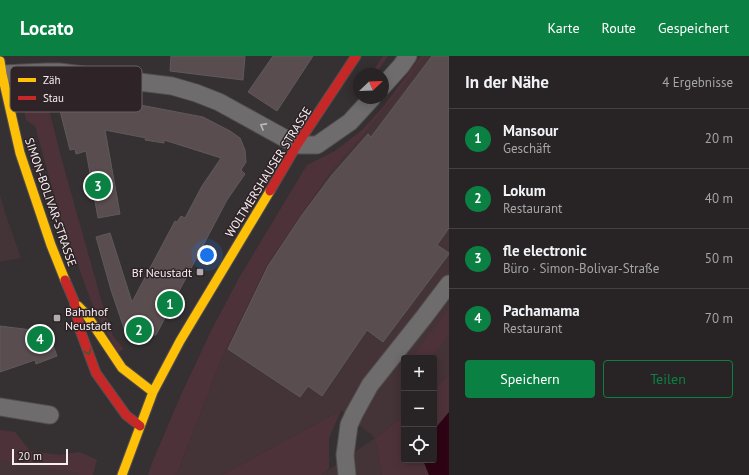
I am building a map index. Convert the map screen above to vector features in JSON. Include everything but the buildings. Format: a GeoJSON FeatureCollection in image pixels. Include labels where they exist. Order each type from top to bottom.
{"type":"FeatureCollection","features":[{"type":"Feature","properties":{"kind":"street","name":"WOLTMERSHAUSER STRASSE"},"geometry":{"type":"LineString","coordinates":[[122,475],[153,392],[183,335],[297,145],[356,56]]}},
{"type":"Feature","properties":{"kind":"street"},"geometry":{"type":"LineString","coordinates":[[389,79],[408,56]]}},
{"type":"Feature","properties":{"kind":"street","name":"SIMON-BOLIVAR-STRASSE"},"geometry":{"type":"LineString","coordinates":[[1,68],[10,109]]}},
{"type":"Feature","properties":{"kind":"street"},"geometry":{"type":"LineString","coordinates":[[142,82],[172,86],[219,102],[297,145],[317,145],[350,122],[366,104]]}},
{"type":"Feature","properties":{"kind":"street","name":"SIMON-BOLIVAR-STRASSE"},"geometry":{"type":"LineString","coordinates":[[11,112],[20,154],[51,245],[74,301],[80,330],[96,373],[126,416],[140,426]]}},
{"type":"Feature","properties":{"kind":"street"},"geometry":{"type":"LineString","coordinates":[[347,475],[345,455],[349,425],[354,414],[370,385],[449,284]]}},
{"type":"Feature","properties":{"kind":"street","name":"SIMON-BOLIVAR-STRASSE"},"geometry":{"type":"LineString","coordinates":[[74,301],[86,314],[122,368],[153,392]]}},
{"type":"Feature","properties":{"kind":"street"},"geometry":{"type":"LineString","coordinates":[[0,407],[50,415]]}},
{"type":"Feature","properties":{"kind":"shaded area"},"geometry":{"type":"Polygon","coordinates":[[[383,56],[388,56],[380,68],[375,68],[383,56]]]}},
{"type":"Feature","properties":{"kind":"shaded area"},"geometry":{"type":"Polygon","coordinates":[[[421,56],[425,56],[408,81],[366,132],[329,174],[267,265],[221,360],[178,471],[174,475],[148,475],[180,397],[212,329],[239,278],[307,165],[335,151],[363,129],[385,104],[389,104],[389,99],[421,56]]]}},
{"type":"Feature","properties":{"kind":"shaded area"},"geometry":{"type":"Polygon","coordinates":[[[425,56],[449,56],[449,375],[437,386],[437,355],[401,355],[401,418],[375,438],[341,410],[222,475],[174,475],[178,471],[221,360],[267,265],[329,174],[408,81],[425,56]]]}},
{"type":"Feature","properties":{"kind":"shaded area"},"geometry":{"type":"Polygon","coordinates":[[[24,112],[50,112],[104,310],[113,336],[124,349],[118,353],[95,312],[60,216],[35,126],[26,120],[24,112]]]}},
{"type":"Feature","properties":{"kind":"shaded area"},"geometry":{"type":"Polygon","coordinates":[[[0,195],[21,258],[0,262],[0,195]]]}},
{"type":"Feature","properties":{"kind":"shaded area"},"geometry":{"type":"Polygon","coordinates":[[[449,308],[449,335],[432,355],[414,355],[449,308]]]}},
{"type":"Feature","properties":{"kind":"shaded area"},"geometry":{"type":"Polygon","coordinates":[[[449,375],[449,412],[437,426],[437,391],[437,386],[449,375]]]}},
{"type":"Feature","properties":{"kind":"shaded area"},"geometry":{"type":"Polygon","coordinates":[[[341,410],[329,438],[329,469],[321,475],[222,475],[341,410]]]}},
{"type":"Feature","properties":{"kind":"shaded area"},"geometry":{"type":"Polygon","coordinates":[[[449,412],[449,475],[429,475],[424,463],[437,463],[437,426],[449,412]]]}},
{"type":"Feature","properties":{"kind":"shaded area"},"geometry":{"type":"Polygon","coordinates":[[[401,418],[401,463],[424,463],[429,475],[382,475],[375,438],[401,418]]]}},
{"type":"Feature","properties":{"kind":"shaded area"},"geometry":{"type":"Polygon","coordinates":[[[0,430],[15,432],[30,451],[59,455],[80,452],[97,460],[93,475],[0,475],[0,430]]]}},
{"type":"Feature","properties":{"kind":"shaded area"},"geometry":{"type":"Polygon","coordinates":[[[0,430],[15,432],[30,451],[59,455],[80,452],[97,460],[93,475],[79,475],[79,473],[0,460],[0,430]]]}},
{"type":"Feature","properties":{"kind":"shaded area"},"geometry":{"type":"Polygon","coordinates":[[[375,438],[382,475],[321,475],[375,438]]]}},
{"type":"Feature","properties":{"kind":"traffic: slow"},"geometry":{"type":"LineString","coordinates":[[0,61],[10,109]]}},
{"type":"Feature","properties":{"kind":"traffic: slow"},"geometry":{"type":"LineString","coordinates":[[11,112],[20,153],[51,245],[65,280]]}},
{"type":"Feature","properties":{"kind":"traffic: slow"},"geometry":{"type":"LineString","coordinates":[[122,475],[153,392],[180,341],[270,191]]}},
{"type":"Feature","properties":{"kind":"traffic: slow"},"geometry":{"type":"LineString","coordinates":[[78,306],[86,314],[122,368],[153,392]]}},
{"type":"Feature","properties":{"kind":"traffic: jam"},"geometry":{"type":"LineString","coordinates":[[270,191],[297,145],[356,56]]}},
{"type":"Feature","properties":{"kind":"traffic: jam"},"geometry":{"type":"LineString","coordinates":[[65,280],[74,301],[80,330],[96,373],[126,415],[140,426]]}},
{"type":"Feature","properties":{"kind":"place","name":"fle electronic"},"geometry":{"type":"Point","coordinates":[98,186]}},
{"type":"Feature","properties":{"kind":"place","name":"Bf Neustadt"},"geometry":{"type":"Point","coordinates":[200,272]}},
{"type":"Feature","properties":{"kind":"place","name":"Mansour"},"geometry":{"type":"Point","coordinates":[170,304]}},
{"type":"Feature","properties":{"kind":"place","name":"Bahnhof Neustadt"},"geometry":{"type":"Point","coordinates":[57,318]}},
{"type":"Feature","properties":{"kind":"place","name":"Lokum"},"geometry":{"type":"Point","coordinates":[139,330]}},
{"type":"Feature","properties":{"kind":"place","name":"Pachamama"},"geometry":{"type":"Point","coordinates":[40,339]}}]}
